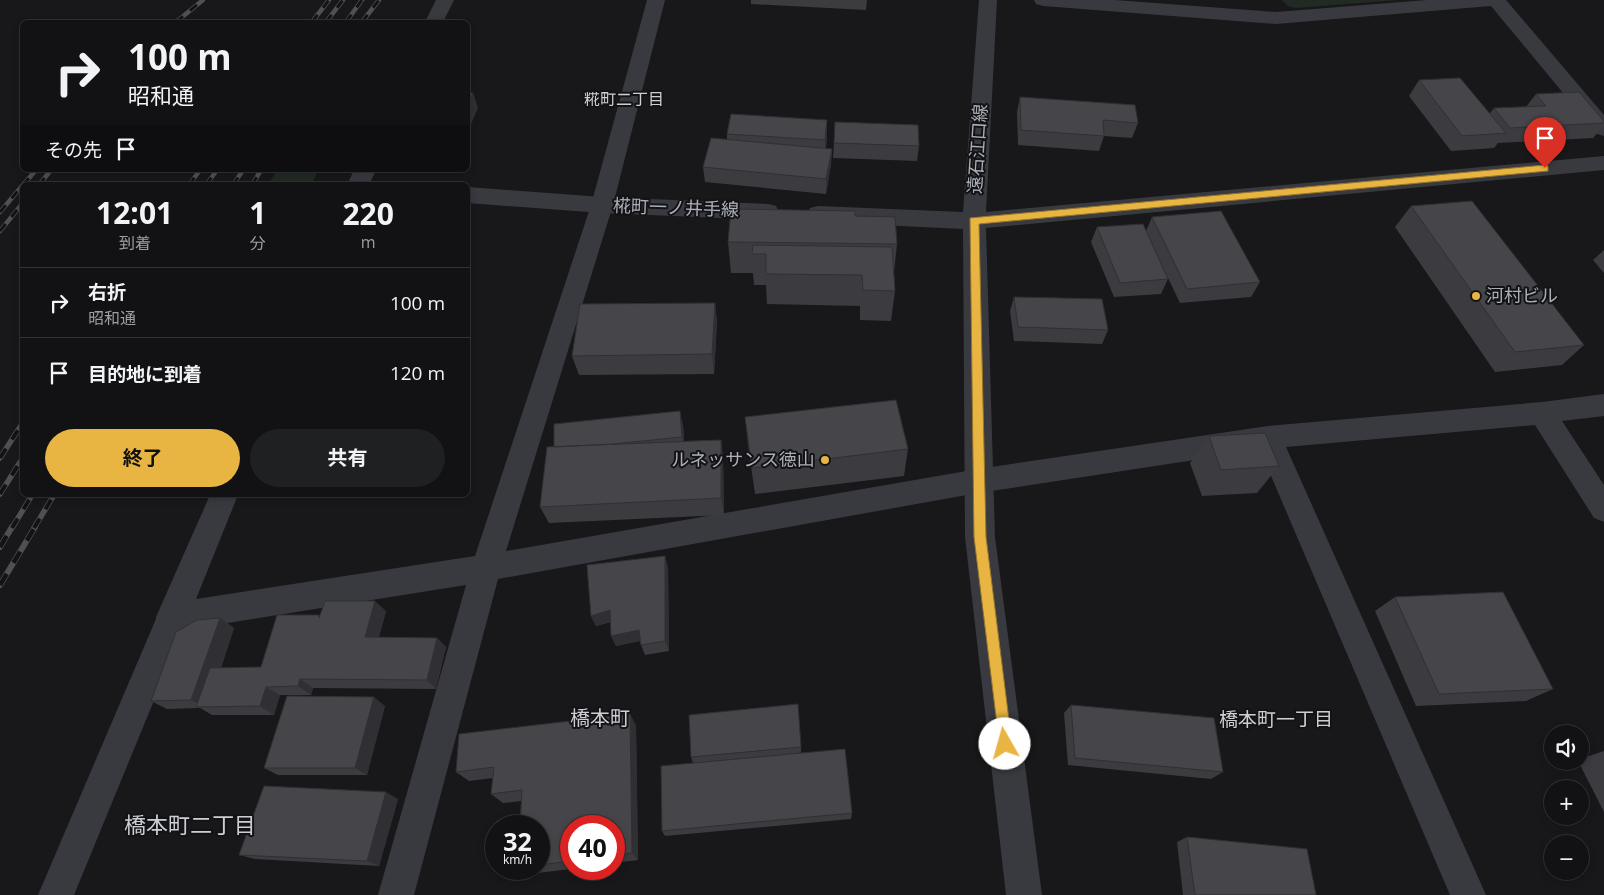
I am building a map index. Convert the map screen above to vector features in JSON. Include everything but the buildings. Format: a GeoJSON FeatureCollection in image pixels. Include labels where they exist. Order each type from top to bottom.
{"type":"FeatureCollection","features":[{"type":"Feature","properties":{"kind":"street"},"geometry":{"type":"LineString","coordinates":[[435,20],[445,0]]}},
{"type":"Feature","properties":{"kind":"street"},"geometry":{"type":"LineString","coordinates":[[396,895],[486,568],[602,205],[656,0]]}},
{"type":"Feature","properties":{"kind":"street","name":"遠石江口線"},"geometry":{"type":"LineString","coordinates":[[988,0],[974,221],[980,537],[1024,895]]}},
{"type":"Feature","properties":{"kind":"street"},"geometry":{"type":"LineString","coordinates":[[1043,0],[1276,18],[1495,0],[1604,129]]}},
{"type":"Feature","properties":{"kind":"street"},"geometry":{"type":"LineString","coordinates":[[1272,0],[1276,18]]}},
{"type":"Feature","properties":{"kind":"street","name":"椛町一ノ井手線"},"geometry":{"type":"LineString","coordinates":[[470,196],[602,205],[974,221],[1604,163]]}},
{"type":"Feature","properties":{"kind":"street"},"geometry":{"type":"LineString","coordinates":[[171,617],[486,568],[978,481],[1268,437],[1542,413],[1604,405]]}},
{"type":"Feature","properties":{"kind":"street"},"geometry":{"type":"LineString","coordinates":[[1542,413],[1604,509]]}},
{"type":"Feature","properties":{"kind":"street"},"geometry":{"type":"LineString","coordinates":[[1268,437],[1468,895]]}},
{"type":"Feature","properties":{"kind":"street"},"geometry":{"type":"LineString","coordinates":[[56,895],[171,617],[223,497]]}},
{"type":"Feature","properties":{"kind":"shaded area"},"geometry":{"type":"Polygon","coordinates":[[[1282,0],[1398,0],[1296,8],[1288,6],[1282,0]]]}},
{"type":"Feature","properties":{"kind":"shaded area"},"geometry":{"type":"Polygon","coordinates":[[[276,172],[317,172],[313,182],[270,182],[276,172]]]}},
{"type":"Feature","properties":{"kind":"railway"},"geometry":{"type":"LineString","coordinates":[[178,20],[203,0]]}},
{"type":"Feature","properties":{"kind":"railway"},"geometry":{"type":"LineString","coordinates":[[314,20],[329,0]]}},
{"type":"Feature","properties":{"kind":"railway"},"geometry":{"type":"LineString","coordinates":[[328,20],[343,0]]}},
{"type":"Feature","properties":{"kind":"railway"},"geometry":{"type":"LineString","coordinates":[[347,20],[362,0]]}},
{"type":"Feature","properties":{"kind":"railway"},"geometry":{"type":"LineString","coordinates":[[364,20],[379,0]]}},
{"type":"Feature","properties":{"kind":"railway"},"geometry":{"type":"LineString","coordinates":[[26,182],[34,172]]}},
{"type":"Feature","properties":{"kind":"railway"},"geometry":{"type":"LineString","coordinates":[[41,182],[49,172]]}},
{"type":"Feature","properties":{"kind":"railway"},"geometry":{"type":"LineString","coordinates":[[191,182],[199,172]]}},
{"type":"Feature","properties":{"kind":"railway"},"geometry":{"type":"LineString","coordinates":[[208,182],[216,172]]}},
{"type":"Feature","properties":{"kind":"railway"},"geometry":{"type":"LineString","coordinates":[[235,182],[242,172]]}},
{"type":"Feature","properties":{"kind":"railway"},"geometry":{"type":"LineString","coordinates":[[254,182],[260,172]]}},
{"type":"Feature","properties":{"kind":"railway"},"geometry":{"type":"LineString","coordinates":[[0,212],[20,188]]}},
{"type":"Feature","properties":{"kind":"railway"},"geometry":{"type":"LineString","coordinates":[[0,231],[20,206]]}},
{"type":"Feature","properties":{"kind":"railway"},"geometry":{"type":"LineString","coordinates":[[0,458],[20,427]]}},
{"type":"Feature","properties":{"kind":"railway"},"geometry":{"type":"LineString","coordinates":[[0,494],[20,462]]}},
{"type":"Feature","properties":{"kind":"railway"},"geometry":{"type":"LineString","coordinates":[[12,528],[31,497]]}},
{"type":"Feature","properties":{"kind":"railway"},"geometry":{"type":"LineString","coordinates":[[34,528],[53,497]]}},
{"type":"Feature","properties":{"kind":"railway"},"geometry":{"type":"LineString","coordinates":[[0,547],[12,527]]}},
{"type":"Feature","properties":{"kind":"railway"},"geometry":{"type":"LineString","coordinates":[[0,585],[35,527]]}},
{"type":"Feature","properties":{"kind":"place","name":"河村ビル"},"geometry":{"type":"Point","coordinates":[1476,296]}},
{"type":"Feature","properties":{"kind":"place","name":"ルネッサンス徳山"},"geometry":{"type":"Point","coordinates":[825,460]}},
{"type":"Feature","properties":{"kind":"district","name":"糀町二丁目"},"geometry":{"type":"Point","coordinates":[624,99]}},
{"type":"Feature","properties":{"kind":"district","name":"橋本町"},"geometry":{"type":"Point","coordinates":[600,718]}},
{"type":"Feature","properties":{"kind":"district","name":"橋本町一丁目"},"geometry":{"type":"Point","coordinates":[1276,719]}},
{"type":"Feature","properties":{"kind":"district","name":"橋本町二丁目"},"geometry":{"type":"Point","coordinates":[190,825]}},
{"type":"Feature","properties":{"kind":"route"},"geometry":{"type":"LineString","coordinates":[[1005,744],[980,537],[974,221],[1545,168]]}}]}
